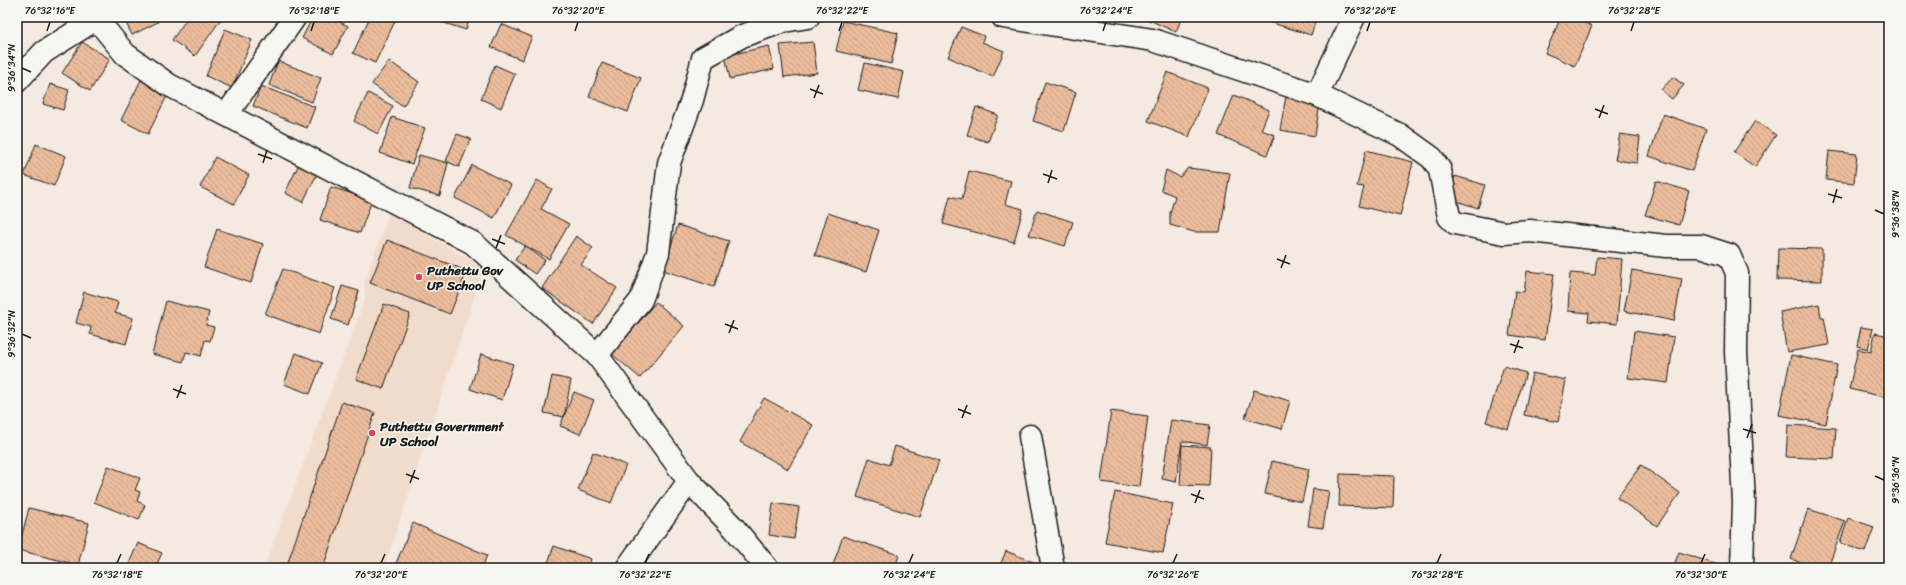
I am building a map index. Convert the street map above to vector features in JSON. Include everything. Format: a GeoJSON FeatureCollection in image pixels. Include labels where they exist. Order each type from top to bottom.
{"type":"FeatureCollection","features":[{"type":"Feature","properties":{"kind":"street"},"geometry":{"type":"LineString","coordinates":[[227,114],[295,17]]}},
{"type":"Feature","properties":{"kind":"street"},"geometry":{"type":"LineString","coordinates":[[597,354],[641,300],[658,254],[669,163],[692,100],[703,58],[742,36],[784,21],[808,17]]}},
{"type":"Feature","properties":{"kind":"street"},"geometry":{"type":"LineString","coordinates":[[1003,17],[1153,40],[1317,95],[1400,135],[1432,158],[1440,170],[1449,217],[1455,223],[1504,233],[1530,231],[1666,246],[1701,246],[1729,255],[1737,274],[1736,352],[1744,502],[1742,568]]}},
{"type":"Feature","properties":{"kind":"street"},"geometry":{"type":"LineString","coordinates":[[1317,95],[1354,17]]}},
{"type":"Feature","properties":{"kind":"street"},"geometry":{"type":"LineString","coordinates":[[17,81],[44,52],[96,18],[125,54],[169,85],[473,243],[597,354],[689,481],[734,528],[767,568]]}},
{"type":"Feature","properties":{"kind":"street"},"geometry":{"type":"LineString","coordinates":[[1030,436],[1053,568]]}},
{"type":"Feature","properties":{"kind":"street"},"geometry":{"type":"LineString","coordinates":[[628,568],[689,481]]}},
{"type":"Feature","properties":{"kind":"shaded area","name":"Puthettu Government UP School"},"geometry":{"type":"Polygon","coordinates":[[[389,213],[484,268],[384,568],[264,568],[365,299],[364,283],[389,213]]]}},
{"type":"Feature","properties":{"kind":"building"},"geometry":{"type":"Polygon","coordinates":[[[123,17],[156,17],[158,22],[132,35],[123,17]]]}},
{"type":"Feature","properties":{"kind":"building"},"geometry":{"type":"Polygon","coordinates":[[[188,17],[218,17],[221,19],[195,56],[172,40],[188,17]]]}},
{"type":"Feature","properties":{"kind":"building"},"geometry":{"type":"Polygon","coordinates":[[[313,17],[330,17],[348,26],[333,54],[302,38],[313,17]]]}},
{"type":"Feature","properties":{"kind":"building"},"geometry":{"type":"Polygon","coordinates":[[[370,17],[397,17],[375,63],[353,53],[370,17]]]}},
{"type":"Feature","properties":{"kind":"building"},"geometry":{"type":"Polygon","coordinates":[[[440,17],[470,17],[466,30],[438,21],[440,17]]]}},
{"type":"Feature","properties":{"kind":"building"},"geometry":{"type":"Polygon","coordinates":[[[1065,17],[1102,17],[1098,28],[1065,17]]]}},
{"type":"Feature","properties":{"kind":"building"},"geometry":{"type":"Polygon","coordinates":[[[1142,17],[1182,17],[1176,32],[1142,17]]]}},
{"type":"Feature","properties":{"kind":"building"},"geometry":{"type":"Polygon","coordinates":[[[1270,17],[1317,17],[1311,35],[1269,22],[1270,17]]]}},
{"type":"Feature","properties":{"kind":"building"},"geometry":{"type":"Polygon","coordinates":[[[1561,17],[1571,17],[1592,26],[1575,66],[1545,53],[1561,17]]]}},
{"type":"Feature","properties":{"kind":"building"},"geometry":{"type":"Polygon","coordinates":[[[843,21],[898,33],[891,64],[836,51],[843,21]]]}},
{"type":"Feature","properties":{"kind":"building"},"geometry":{"type":"Polygon","coordinates":[[[501,24],[532,37],[522,60],[491,47],[501,24]]]}},
{"type":"Feature","properties":{"kind":"building"},"geometry":{"type":"Polygon","coordinates":[[[961,27],[984,36],[982,42],[1004,51],[993,77],[948,57],[961,27]]]}},
{"type":"Feature","properties":{"kind":"building"},"geometry":{"type":"Polygon","coordinates":[[[225,29],[252,40],[232,88],[206,76],[225,29]]]}},
{"type":"Feature","properties":{"kind":"building"},"geometry":{"type":"Polygon","coordinates":[[[82,42],[110,59],[90,91],[62,73],[82,42]]]}},
{"type":"Feature","properties":{"kind":"building"},"geometry":{"type":"Polygon","coordinates":[[[813,42],[817,73],[784,77],[780,45],[813,42]]]}},
{"type":"Feature","properties":{"kind":"building"},"geometry":{"type":"Polygon","coordinates":[[[769,46],[774,69],[730,79],[725,56],[769,46]]]}},
{"type":"Feature","properties":{"kind":"building"},"geometry":{"type":"Polygon","coordinates":[[[278,61],[321,78],[312,102],[269,85],[278,61]]]}},
{"type":"Feature","properties":{"kind":"building"},"geometry":{"type":"Polygon","coordinates":[[[389,61],[419,82],[403,106],[372,84],[389,61]]]}},
{"type":"Feature","properties":{"kind":"building"},"geometry":{"type":"Polygon","coordinates":[[[602,63],[641,78],[628,112],[589,97],[602,63]]]}},
{"type":"Feature","properties":{"kind":"building"},"geometry":{"type":"Polygon","coordinates":[[[865,63],[904,72],[898,99],[858,90],[865,63]]]}},
{"type":"Feature","properties":{"kind":"building"},"geometry":{"type":"Polygon","coordinates":[[[495,65],[515,74],[501,108],[481,99],[495,65]]]}},
{"type":"Feature","properties":{"kind":"building"},"geometry":{"type":"Polygon","coordinates":[[[1167,72],[1208,88],[1189,137],[1148,121],[1167,72]]]}},
{"type":"Feature","properties":{"kind":"building"},"geometry":{"type":"Polygon","coordinates":[[[1673,77],[1684,85],[1672,99],[1661,90],[1673,77]]]}},
{"type":"Feature","properties":{"kind":"building"},"geometry":{"type":"Polygon","coordinates":[[[141,80],[168,94],[148,134],[121,120],[141,80]]]}},
{"type":"Feature","properties":{"kind":"building"},"geometry":{"type":"Polygon","coordinates":[[[1045,82],[1076,92],[1064,131],[1033,121],[1045,82]]]}},
{"type":"Feature","properties":{"kind":"building"},"geometry":{"type":"Polygon","coordinates":[[[50,84],[69,90],[63,110],[43,104],[50,84]]]}},
{"type":"Feature","properties":{"kind":"building"},"geometry":{"type":"Polygon","coordinates":[[[261,86],[315,107],[307,128],[253,106],[261,86]]]}},
{"type":"Feature","properties":{"kind":"building"},"geometry":{"type":"Polygon","coordinates":[[[368,93],[393,106],[378,134],[354,121],[368,93]]]}},
{"type":"Feature","properties":{"kind":"building"},"geometry":{"type":"Polygon","coordinates":[[[1234,95],[1269,110],[1261,130],[1275,135],[1267,155],[1218,135],[1234,95]]]}},
{"type":"Feature","properties":{"kind":"building"},"geometry":{"type":"Polygon","coordinates":[[[1286,96],[1320,102],[1315,136],[1280,130],[1286,96]]]}},
{"type":"Feature","properties":{"kind":"building"},"geometry":{"type":"Polygon","coordinates":[[[976,107],[998,115],[988,142],[967,135],[976,107]]]}},
{"type":"Feature","properties":{"kind":"building"},"geometry":{"type":"Polygon","coordinates":[[[1663,114],[1706,129],[1692,171],[1649,156],[1663,114]]]}},
{"type":"Feature","properties":{"kind":"building"},"geometry":{"type":"Polygon","coordinates":[[[392,117],[425,128],[412,164],[380,153],[392,117]]]}},
{"type":"Feature","properties":{"kind":"building"},"geometry":{"type":"Polygon","coordinates":[[[1755,121],[1776,135],[1755,167],[1734,152],[1755,121]]]}},
{"type":"Feature","properties":{"kind":"building"},"geometry":{"type":"Polygon","coordinates":[[[457,134],[471,139],[459,167],[446,161],[457,134]]]}},
{"type":"Feature","properties":{"kind":"building"},"geometry":{"type":"Polygon","coordinates":[[[1620,134],[1640,137],[1637,163],[1615,160],[1620,134]]]}},
{"type":"Feature","properties":{"kind":"building"},"geometry":{"type":"Polygon","coordinates":[[[36,144],[66,156],[54,186],[24,175],[36,144]]]}},
{"type":"Feature","properties":{"kind":"building"},"geometry":{"type":"Polygon","coordinates":[[[1366,150],[1413,162],[1400,216],[1359,206],[1364,187],[1357,186],[1366,150]]]}},
{"type":"Feature","properties":{"kind":"building"},"geometry":{"type":"Polygon","coordinates":[[[1829,151],[1857,154],[1854,183],[1826,180],[1829,151]]]}},
{"type":"Feature","properties":{"kind":"building"},"geometry":{"type":"Polygon","coordinates":[[[419,155],[448,163],[440,196],[410,188],[419,155]]]}},
{"type":"Feature","properties":{"kind":"building"},"geometry":{"type":"Polygon","coordinates":[[[215,157],[249,175],[234,204],[200,187],[215,157]]]}},
{"type":"Feature","properties":{"kind":"building"},"geometry":{"type":"Polygon","coordinates":[[[300,162],[318,172],[303,202],[285,193],[300,162]]]}},
{"type":"Feature","properties":{"kind":"building"},"geometry":{"type":"Polygon","coordinates":[[[472,165],[511,185],[494,218],[455,198],[472,165]]]}},
{"type":"Feature","properties":{"kind":"building"},"geometry":{"type":"Polygon","coordinates":[[[1188,168],[1230,173],[1220,232],[1194,232],[1170,225],[1170,213],[1175,196],[1161,190],[1166,170],[1180,177],[1188,168]]]}},
{"type":"Feature","properties":{"kind":"building"},"geometry":{"type":"Polygon","coordinates":[[[969,171],[1011,181],[1005,204],[1023,209],[1014,242],[943,224],[950,196],[962,199],[969,171]]]}},
{"type":"Feature","properties":{"kind":"building"},"geometry":{"type":"Polygon","coordinates":[[[1455,176],[1485,185],[1478,208],[1447,198],[1455,176]]]}},
{"type":"Feature","properties":{"kind":"building"},"geometry":{"type":"Polygon","coordinates":[[[537,180],[552,189],[541,209],[569,224],[549,259],[506,235],[537,180]]]}},
{"type":"Feature","properties":{"kind":"building"},"geometry":{"type":"Polygon","coordinates":[[[1656,181],[1689,191],[1679,225],[1645,215],[1656,181]]]}},
{"type":"Feature","properties":{"kind":"building"},"geometry":{"type":"Polygon","coordinates":[[[331,187],[372,200],[360,233],[320,220],[331,187]]]}},
{"type":"Feature","properties":{"kind":"building"},"geometry":{"type":"Polygon","coordinates":[[[1037,210],[1073,222],[1065,246],[1029,235],[1037,210]]]}},
{"type":"Feature","properties":{"kind":"building"},"geometry":{"type":"Polygon","coordinates":[[[828,213],[879,230],[866,272],[815,255],[828,213]]]}},
{"type":"Feature","properties":{"kind":"building"},"geometry":{"type":"Polygon","coordinates":[[[678,225],[729,241],[714,287],[663,270],[678,225]]]}},
{"type":"Feature","properties":{"kind":"building"},"geometry":{"type":"Polygon","coordinates":[[[217,229],[263,244],[251,283],[204,267],[217,229]]]}},
{"type":"Feature","properties":{"kind":"building"},"geometry":{"type":"Polygon","coordinates":[[[576,236],[593,248],[581,265],[617,288],[593,324],[542,288],[576,236]]]}},
{"type":"Feature","properties":{"kind":"building","name":"Puthettu Gov UP School"},"geometry":{"type":"Polygon","coordinates":[[[387,240],[467,271],[450,314],[370,283],[387,240]]]}},
{"type":"Feature","properties":{"kind":"building"},"geometry":{"type":"Polygon","coordinates":[[[525,246],[545,260],[535,274],[515,260],[525,246]]]}},
{"type":"Feature","properties":{"kind":"building"},"geometry":{"type":"Polygon","coordinates":[[[1778,248],[1822,249],[1822,281],[1777,280],[1778,248]]]}},
{"type":"Feature","properties":{"kind":"building"},"geometry":{"type":"Polygon","coordinates":[[[1597,257],[1622,259],[1617,324],[1588,321],[1589,313],[1568,311],[1570,273],[1595,275],[1597,257]]]}},
{"type":"Feature","properties":{"kind":"building"},"geometry":{"type":"Polygon","coordinates":[[[283,269],[335,288],[319,334],[265,314],[283,269]]]}},
{"type":"Feature","properties":{"kind":"building"},"geometry":{"type":"Polygon","coordinates":[[[1632,270],[1682,279],[1674,321],[1624,311],[1632,270]]]}},
{"type":"Feature","properties":{"kind":"building"},"geometry":{"type":"Polygon","coordinates":[[[1527,271],[1554,274],[1545,340],[1509,335],[1515,291],[1524,292],[1527,271]]]}},
{"type":"Feature","properties":{"kind":"building"},"geometry":{"type":"Polygon","coordinates":[[[342,286],[359,291],[348,325],[331,319],[342,286]]]}},
{"type":"Feature","properties":{"kind":"building"},"geometry":{"type":"Polygon","coordinates":[[[84,292],[118,302],[115,313],[133,318],[126,344],[90,334],[91,327],[76,323],[84,292]]]}},
{"type":"Feature","properties":{"kind":"building"},"geometry":{"type":"Polygon","coordinates":[[[166,301],[209,312],[206,325],[214,327],[210,341],[205,340],[201,356],[186,352],[183,362],[152,354],[166,301]]]}},
{"type":"Feature","properties":{"kind":"building"},"geometry":{"type":"Polygon","coordinates":[[[656,302],[684,326],[640,378],[612,354],[656,302]]]}},
{"type":"Feature","properties":{"kind":"building"},"geometry":{"type":"Polygon","coordinates":[[[384,304],[410,314],[383,389],[356,379],[384,304]]]}},
{"type":"Feature","properties":{"kind":"building"},"geometry":{"type":"Polygon","coordinates":[[[1819,304],[1821,317],[1824,317],[1829,345],[1787,352],[1780,312],[1819,304]]]}},
{"type":"Feature","properties":{"kind":"building"},"geometry":{"type":"Polygon","coordinates":[[[1861,327],[1873,329],[1868,349],[1857,346],[1861,327]]]}},
{"type":"Feature","properties":{"kind":"building"},"geometry":{"type":"Polygon","coordinates":[[[1634,331],[1674,337],[1668,383],[1628,378],[1634,331]]]}},
{"type":"Feature","properties":{"kind":"building"},"geometry":{"type":"Polygon","coordinates":[[[1875,333],[1889,336],[1889,398],[1849,389],[1858,349],[1871,352],[1875,333]]]}},
{"type":"Feature","properties":{"kind":"building"},"geometry":{"type":"Polygon","coordinates":[[[296,353],[322,363],[310,394],[284,384],[296,353]]]}},
{"type":"Feature","properties":{"kind":"building"},"geometry":{"type":"Polygon","coordinates":[[[481,354],[513,364],[502,400],[470,389],[481,354]]]}},
{"type":"Feature","properties":{"kind":"building"},"geometry":{"type":"Polygon","coordinates":[[[1791,355],[1837,365],[1826,424],[1779,415],[1791,355]]]}},
{"type":"Feature","properties":{"kind":"building"},"geometry":{"type":"Polygon","coordinates":[[[1504,366],[1526,373],[1508,429],[1486,422],[1504,366]]]}},
{"type":"Feature","properties":{"kind":"building"},"geometry":{"type":"Polygon","coordinates":[[[1532,373],[1566,380],[1558,422],[1524,415],[1532,373]]]}},
{"type":"Feature","properties":{"kind":"building"},"geometry":{"type":"Polygon","coordinates":[[[552,376],[571,380],[564,417],[544,413],[552,376]]]}},
{"type":"Feature","properties":{"kind":"building"},"geometry":{"type":"Polygon","coordinates":[[[1254,390],[1290,401],[1282,429],[1245,418],[1254,390]]]}},
{"type":"Feature","properties":{"kind":"building"},"geometry":{"type":"Polygon","coordinates":[[[574,392],[594,400],[580,434],[560,426],[574,392]]]}},
{"type":"Feature","properties":{"kind":"building"},"geometry":{"type":"Polygon","coordinates":[[[764,398],[813,425],[788,469],[740,442],[764,398]]]}},
{"type":"Feature","properties":{"kind":"building"},"geometry":{"type":"Polygon","coordinates":[[[342,402],[375,413],[323,568],[286,568],[342,402]]]}},
{"type":"Feature","properties":{"kind":"building"},"geometry":{"type":"Polygon","coordinates":[[[1111,411],[1148,416],[1139,487],[1101,482],[1111,411]]]}},
{"type":"Feature","properties":{"kind":"building"},"geometry":{"type":"Polygon","coordinates":[[[1171,420],[1210,425],[1207,445],[1182,441],[1176,482],[1162,479],[1171,420]]]}},
{"type":"Feature","properties":{"kind":"building"},"geometry":{"type":"Polygon","coordinates":[[[1788,425],[1836,428],[1834,459],[1786,457],[1788,425]]]}},
{"type":"Feature","properties":{"kind":"building"},"geometry":{"type":"Polygon","coordinates":[[[1182,445],[1211,447],[1209,486],[1180,485],[1182,445]]]}},
{"type":"Feature","properties":{"kind":"building"},"geometry":{"type":"Polygon","coordinates":[[[895,446],[939,460],[920,517],[857,497],[869,458],[889,465],[895,446]]]}},
{"type":"Feature","properties":{"kind":"building"},"geometry":{"type":"Polygon","coordinates":[[[593,452],[626,465],[611,503],[578,490],[593,452]]]}},
{"type":"Feature","properties":{"kind":"building"},"geometry":{"type":"Polygon","coordinates":[[[1272,461],[1309,469],[1302,502],[1265,494],[1272,461]]]}},
{"type":"Feature","properties":{"kind":"building"},"geometry":{"type":"Polygon","coordinates":[[[1641,465],[1680,493],[1657,526],[1617,498],[1641,465]]]}},
{"type":"Feature","properties":{"kind":"building"},"geometry":{"type":"Polygon","coordinates":[[[108,466],[140,478],[135,490],[140,492],[137,501],[145,505],[139,520],[94,502],[108,466]]]}},
{"type":"Feature","properties":{"kind":"building"},"geometry":{"type":"Polygon","coordinates":[[[1340,474],[1394,476],[1393,508],[1339,506],[1340,474]]]}},
{"type":"Feature","properties":{"kind":"building"},"geometry":{"type":"Polygon","coordinates":[[[1313,489],[1329,491],[1323,528],[1308,526],[1313,489]]]}},
{"type":"Feature","properties":{"kind":"building"},"geometry":{"type":"Polygon","coordinates":[[[1115,492],[1173,504],[1163,553],[1105,542],[1115,492]]]}},
{"type":"Feature","properties":{"kind":"building"},"geometry":{"type":"Polygon","coordinates":[[[773,503],[799,507],[794,539],[769,535],[773,503]]]}},
{"type":"Feature","properties":{"kind":"building"},"geometry":{"type":"Polygon","coordinates":[[[29,508],[89,523],[78,565],[18,550],[29,508]]]}},
{"type":"Feature","properties":{"kind":"building"},"geometry":{"type":"Polygon","coordinates":[[[1808,509],[1845,521],[1828,568],[1815,568],[1791,559],[1808,509]]]}},
{"type":"Feature","properties":{"kind":"building"},"geometry":{"type":"Polygon","coordinates":[[[1848,518],[1874,527],[1865,552],[1840,543],[1848,518]]]}},
{"type":"Feature","properties":{"kind":"building"},"geometry":{"type":"Polygon","coordinates":[[[413,523],[487,555],[482,568],[394,568],[413,523]]]}},
{"type":"Feature","properties":{"kind":"building"},"geometry":{"type":"Polygon","coordinates":[[[843,536],[899,555],[895,568],[832,568],[843,536]]]}},
{"type":"Feature","properties":{"kind":"building"},"geometry":{"type":"Polygon","coordinates":[[[138,543],[162,553],[155,568],[127,568],[138,543]]]}},
{"type":"Feature","properties":{"kind":"building"},"geometry":{"type":"Polygon","coordinates":[[[554,546],[591,559],[588,568],[546,568],[554,546]]]}},
{"type":"Feature","properties":{"kind":"building"},"geometry":{"type":"Polygon","coordinates":[[[1006,551],[1041,565],[1039,568],[999,568],[1006,551]]]}},
{"type":"Feature","properties":{"kind":"building"},"geometry":{"type":"Polygon","coordinates":[[[1679,552],[1727,568],[1673,568],[1679,552]]]}},
{"type":"Feature","properties":{"kind":"place","name":"Puthettu Gov UP School"},"geometry":{"type":"Point","coordinates":[419,277]}},
{"type":"Feature","properties":{"kind":"place","name":"Puthettu Government UP School"},"geometry":{"type":"Point","coordinates":[372,433]}}]}
